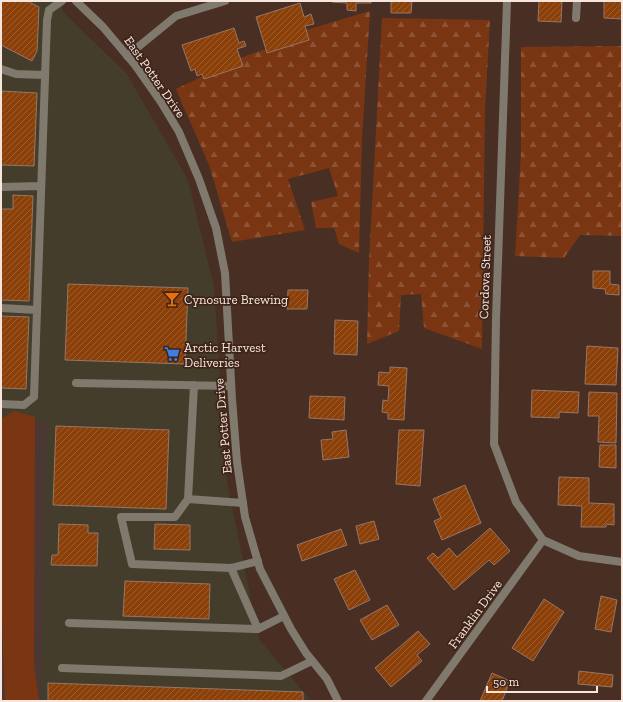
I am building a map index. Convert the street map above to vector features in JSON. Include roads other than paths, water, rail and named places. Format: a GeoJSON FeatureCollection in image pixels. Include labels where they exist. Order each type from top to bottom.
{"type":"FeatureCollection","features":[{"type":"Feature","properties":{"kind":"street"},"geometry":{"type":"LineString","coordinates":[[1,404],[24,405],[34,397],[47,20],[49,10],[62,1]]}},
{"type":"Feature","properties":{"kind":"street","name":"East Potter Drive"},"geometry":{"type":"LineString","coordinates":[[76,1],[103,27],[127,56],[161,102],[179,132],[199,179],[216,228],[225,273],[237,462],[245,517],[260,569],[284,616],[306,653],[327,680],[338,701]]}},
{"type":"Feature","properties":{"kind":"street"},"geometry":{"type":"LineString","coordinates":[[127,56],[176,16],[225,1]]}},
{"type":"Feature","properties":{"kind":"street","name":"Cordova Street"},"geometry":{"type":"LineString","coordinates":[[507,1],[496,319],[494,444],[516,502],[543,540]]}},
{"type":"Feature","properties":{"kind":"street"},"geometry":{"type":"LineString","coordinates":[[576,18],[577,1]]}},
{"type":"Feature","properties":{"kind":"street"},"geometry":{"type":"LineString","coordinates":[[1,69],[16,74],[45,75]]}},
{"type":"Feature","properties":{"kind":"street"},"geometry":{"type":"LineString","coordinates":[[1,187],[41,186]]}},
{"type":"Feature","properties":{"kind":"street"},"geometry":{"type":"LineString","coordinates":[[1,308],[37,310]]}},
{"type":"Feature","properties":{"kind":"street"},"geometry":{"type":"LineString","coordinates":[[76,383],[231,386]]}},
{"type":"Feature","properties":{"kind":"street"},"geometry":{"type":"LineString","coordinates":[[194,385],[188,500],[175,517],[121,517],[132,564],[231,568],[258,560]]}},
{"type":"Feature","properties":{"kind":"street"},"geometry":{"type":"LineString","coordinates":[[188,500],[244,503]]}},
{"type":"Feature","properties":{"kind":"street"},"geometry":{"type":"LineString","coordinates":[[543,540],[579,556],[622,562]]}},
{"type":"Feature","properties":{"kind":"street","name":"Franklin Drive"},"geometry":{"type":"LineString","coordinates":[[426,701],[543,540]]}},
{"type":"Feature","properties":{"kind":"street"},"geometry":{"type":"LineString","coordinates":[[231,568],[258,629]]}},
{"type":"Feature","properties":{"kind":"street"},"geometry":{"type":"LineString","coordinates":[[69,623],[258,629],[284,616]]}},
{"type":"Feature","properties":{"kind":"street"},"geometry":{"type":"LineString","coordinates":[[62,668],[281,676],[312,661]]}},
{"type":"Feature","properties":{"kind":"place","name":"Cynosure Brewing"},"geometry":{"type":"Point","coordinates":[172,299]}},
{"type":"Feature","properties":{"kind":"place","name":"Arctic Harvest Deliveries"},"geometry":{"type":"Point","coordinates":[172,354]}}]}
